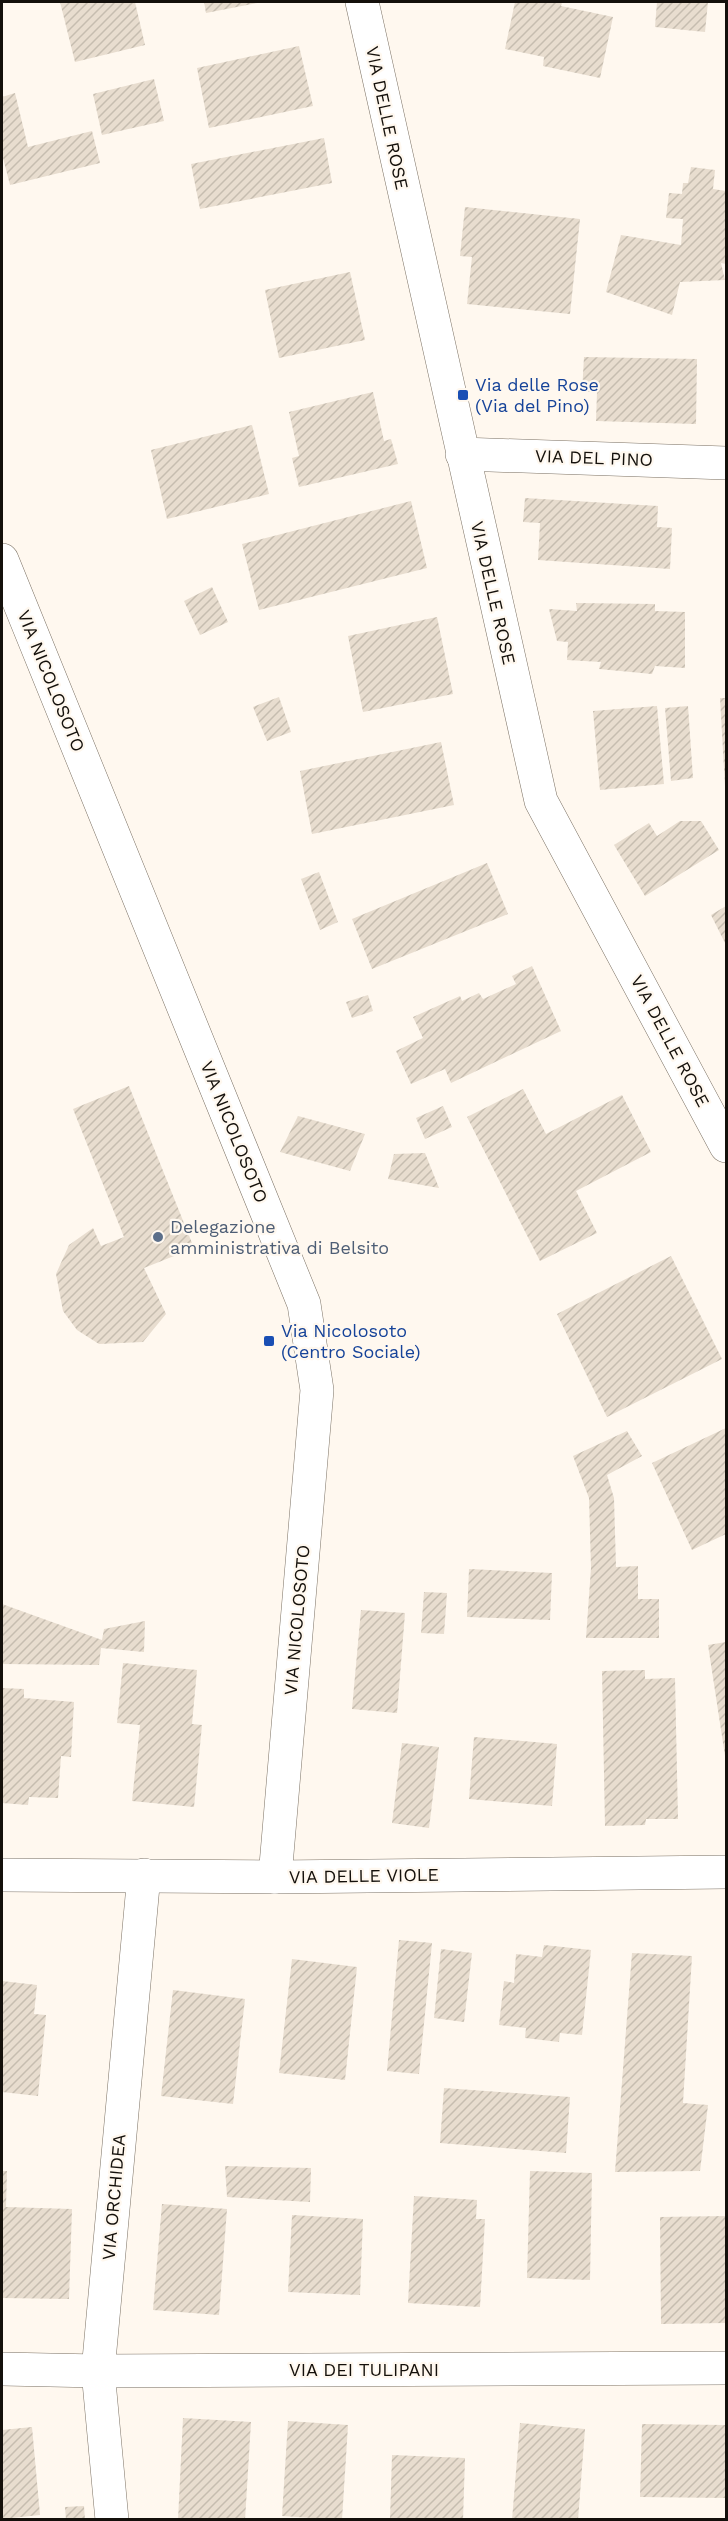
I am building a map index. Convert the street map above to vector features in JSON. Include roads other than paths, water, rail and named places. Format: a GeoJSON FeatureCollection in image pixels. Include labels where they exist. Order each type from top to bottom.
{"type":"FeatureCollection","features":[{"type":"Feature","properties":{"kind":"street","name":"VIA DELLE ROSE"},"geometry":{"type":"LineString","coordinates":[[362,2],[541,801],[726,1146]]}},
{"type":"Feature","properties":{"kind":"street","name":"VIA DEL PINO"},"geometry":{"type":"LineString","coordinates":[[462,454],[726,463]]}},
{"type":"Feature","properties":{"kind":"street","name":"VIA NICOLOSOTO"},"geometry":{"type":"LineString","coordinates":[[2,560],[304,1304],[317,1390],[275,1877]]}},
{"type":"Feature","properties":{"kind":"street","name":"VIA DELLE VIOLE"},"geometry":{"type":"LineString","coordinates":[[2,1875],[275,1877],[726,1872]]}},
{"type":"Feature","properties":{"kind":"street","name":"VIA ORCHIDEA"},"geometry":{"type":"LineString","coordinates":[[112,2520],[98,2371],[144,1875]]}},
{"type":"Feature","properties":{"kind":"street","name":"VIA DEI TULIPANI"},"geometry":{"type":"LineString","coordinates":[[2,2369],[98,2371],[726,2368]]}},
{"type":"Feature","properties":{"kind":"place","name":"Via delle Rose (Via del Pino)"},"geometry":{"type":"Point","coordinates":[463,395]}},
{"type":"Feature","properties":{"kind":"place","name":"Delegazione amministrativa di Belsito"},"geometry":{"type":"Point","coordinates":[158,1237]}},
{"type":"Feature","properties":{"kind":"place","name":"Via Nicolosoto (Centro Sociale)"},"geometry":{"type":"Point","coordinates":[269,1341]}}]}
